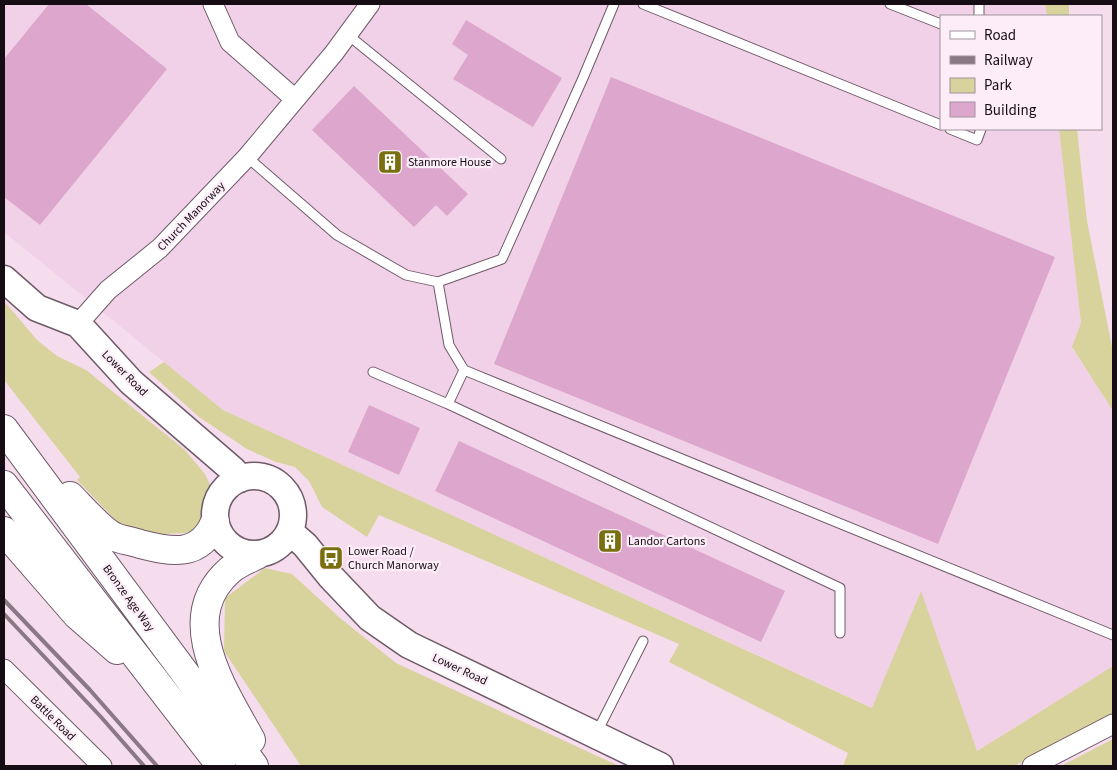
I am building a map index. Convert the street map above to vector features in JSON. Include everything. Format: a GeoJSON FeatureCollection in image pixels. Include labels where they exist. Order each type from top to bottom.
{"type":"FeatureCollection","features":[{"type":"Feature","properties":{"kind":"main road","name":"Lower Road"},"geometry":{"type":"LineString","coordinates":[[4,279],[37,308],[78,324],[131,382],[234,470],[240,479]]}},
{"type":"Feature","properties":{"kind":"main road","name":"Bronze Age Way"},"geometry":{"type":"LineString","coordinates":[[4,429],[254,766]]}},
{"type":"Feature","properties":{"kind":"main road"},"geometry":{"type":"LineString","coordinates":[[22,451],[113,536],[149,546],[180,551],[197,546],[210,536],[215,522],[215,509],[220,496],[226,488],[240,479],[259,476],[272,480],[287,493],[293,505],[294,519],[290,532],[272,550],[257,554],[231,569],[217,585],[206,608],[204,636],[215,674],[265,766]]}},
{"type":"Feature","properties":{"kind":"main road"},"geometry":{"type":"LineString","coordinates":[[4,485],[221,766]]}},
{"type":"Feature","properties":{"kind":"main road"},"geometry":{"type":"LineString","coordinates":[[215,522],[221,537],[231,547],[243,553],[257,554]]}},
{"type":"Feature","properties":{"kind":"main road"},"geometry":{"type":"LineString","coordinates":[[4,531],[78,615],[165,692]]}},
{"type":"Feature","properties":{"kind":"main road","name":"Lower Road"},"geometry":{"type":"LineString","coordinates":[[290,532],[305,545],[331,577],[370,618],[410,645],[660,766]]}},
{"type":"Feature","properties":{"kind":"street"},"geometry":{"type":"LineString","coordinates":[[213,4],[230,42],[296,99]]}},
{"type":"Feature","properties":{"kind":"street","name":"Church Manorway"},"geometry":{"type":"LineString","coordinates":[[78,324],[108,290],[160,248],[247,157],[348,35],[370,4]]}},
{"type":"Feature","properties":{"kind":"street","name":"Battle Road"},"geometry":{"type":"LineString","coordinates":[[4,669],[102,766]]}},
{"type":"Feature","properties":{"kind":"street"},"geometry":{"type":"LineString","coordinates":[[1032,766],[1113,724]]}},
{"type":"Feature","properties":{"kind":"lane"},"geometry":{"type":"LineString","coordinates":[[247,157],[337,235],[406,275],[438,282],[502,259],[614,4]]}},
{"type":"Feature","properties":{"kind":"lane"},"geometry":{"type":"LineString","coordinates":[[643,4],[940,125]]}},
{"type":"Feature","properties":{"kind":"lane"},"geometry":{"type":"LineString","coordinates":[[890,4],[940,24]]}},
{"type":"Feature","properties":{"kind":"lane"},"geometry":{"type":"LineString","coordinates":[[348,35],[501,159]]}},
{"type":"Feature","properties":{"kind":"lane"},"geometry":{"type":"LineString","coordinates":[[952,130],[977,140],[982,130]]}},
{"type":"Feature","properties":{"kind":"lane"},"geometry":{"type":"LineString","coordinates":[[438,282],[450,345],[464,370],[1113,635]]}},
{"type":"Feature","properties":{"kind":"lane"},"geometry":{"type":"LineString","coordinates":[[448,404],[464,370]]}},
{"type":"Feature","properties":{"kind":"lane"},"geometry":{"type":"LineString","coordinates":[[373,372],[448,404],[840,588],[840,633]]}},
{"type":"Feature","properties":{"kind":"lane"},"geometry":{"type":"LineString","coordinates":[[595,734],[643,641]]}},
{"type":"Feature","properties":{"kind":"shaded area"},"geometry":{"type":"Polygon","coordinates":[[[4,4],[1045,4],[1047,15],[940,15],[940,130],[1059,130],[1081,323],[1072,348],[1113,411],[1113,666],[976,751],[921,592],[873,708],[223,410],[4,232],[4,4]]]}},
{"type":"Feature","properties":{"kind":"green space"},"geometry":{"type":"Polygon","coordinates":[[[1045,4],[1069,4],[1069,15],[1047,15],[1045,4]]]}},
{"type":"Feature","properties":{"kind":"green space"},"geometry":{"type":"Polygon","coordinates":[[[1059,130],[1077,130],[1087,221],[1113,352],[1113,411],[1072,347],[1081,323],[1059,130]]]}},
{"type":"Feature","properties":{"kind":"green space"},"geometry":{"type":"Polygon","coordinates":[[[4,301],[37,340],[57,356],[86,370],[185,450],[205,474],[214,493],[212,506],[206,519],[198,528],[185,533],[145,535],[122,527],[77,480],[80,477],[4,380],[4,301]]]}},
{"type":"Feature","properties":{"kind":"green space"},"geometry":{"type":"Polygon","coordinates":[[[164,362],[223,410],[872,708],[921,591],[977,751],[1113,666],[1113,715],[1014,766],[843,766],[848,753],[669,662],[679,644],[379,515],[367,537],[322,507],[309,481],[295,467],[276,462],[247,449],[199,417],[149,372],[164,362]]]}},
{"type":"Feature","properties":{"kind":"green space"},"geometry":{"type":"Polygon","coordinates":[[[265,568],[292,574],[340,618],[396,663],[619,766],[301,766],[224,651],[225,598],[265,568]]]}},
{"type":"Feature","properties":{"kind":"green space"},"geometry":{"type":"Polygon","coordinates":[[[1113,739],[1113,766],[1061,766],[1113,739]]]}},
{"type":"Feature","properties":{"kind":"building"},"geometry":{"type":"Polygon","coordinates":[[[49,4],[86,4],[167,69],[40,225],[4,197],[4,59],[49,4]]]}},
{"type":"Feature","properties":{"kind":"building"},"geometry":{"type":"Polygon","coordinates":[[[466,20],[562,78],[533,127],[453,79],[468,55],[452,44],[466,20]]]}},
{"type":"Feature","properties":{"kind":"building"},"geometry":{"type":"Polygon","coordinates":[[[611,77],[1055,257],[938,544],[494,364],[611,77]]]}},
{"type":"Feature","properties":{"kind":"building","name":"Stanmore House"},"geometry":{"type":"Polygon","coordinates":[[[354,86],[468,194],[447,216],[436,205],[414,227],[312,130],[354,86]]]}},
{"type":"Feature","properties":{"kind":"building"},"geometry":{"type":"Polygon","coordinates":[[[369,405],[420,428],[399,475],[348,452],[369,405]]]}},
{"type":"Feature","properties":{"kind":"building","name":"Landor Cartons"},"geometry":{"type":"Polygon","coordinates":[[[459,441],[785,591],[761,642],[435,491],[459,441]]]}},
{"type":"Feature","properties":{"kind":"railway"},"geometry":{"type":"LineString","coordinates":[[4,600],[90,690],[157,766]]}},
{"type":"Feature","properties":{"kind":"railway"},"geometry":{"type":"LineString","coordinates":[[4,614],[101,717],[144,766]]}},
{"type":"Feature","properties":{"kind":"place","name":"Stanmore House"},"geometry":{"type":"Point","coordinates":[390,162]}},
{"type":"Feature","properties":{"kind":"place","name":"Landor Cartons"},"geometry":{"type":"Point","coordinates":[610,541]}},
{"type":"Feature","properties":{"kind":"place","name":"Lower Road / Church Manorway"},"geometry":{"type":"Point","coordinates":[331,558]}}]}
